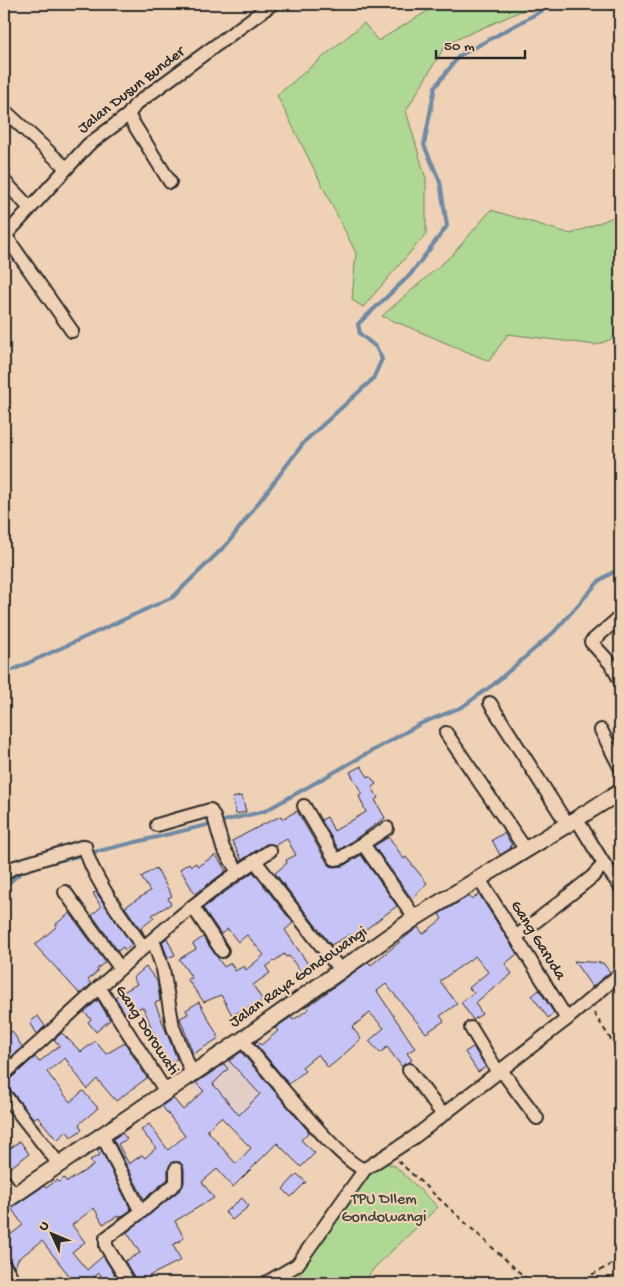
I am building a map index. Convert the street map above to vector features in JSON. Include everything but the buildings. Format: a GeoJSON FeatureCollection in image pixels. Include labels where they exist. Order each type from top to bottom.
{"type":"FeatureCollection","features":[{"type":"Feature","properties":{"kind":"street","name":"Jalan Dusun Bunder"},"geometry":{"type":"LineString","coordinates":[[4,236],[88,145],[128,115],[136,104],[272,4]]}},
{"type":"Feature","properties":{"kind":"street"},"geometry":{"type":"LineString","coordinates":[[4,110],[66,168]]}},
{"type":"Feature","properties":{"kind":"street"},"geometry":{"type":"LineString","coordinates":[[128,115],[170,182]]}},
{"type":"Feature","properties":{"kind":"street"},"geometry":{"type":"LineString","coordinates":[[4,181],[30,208]]}},
{"type":"Feature","properties":{"kind":"street"},"geometry":{"type":"LineString","coordinates":[[4,236],[72,332]]}},
{"type":"Feature","properties":{"kind":"street"},"geometry":{"type":"LineString","coordinates":[[620,617],[591,642],[611,664],[620,680]]}},
{"type":"Feature","properties":{"kind":"street"},"geometry":{"type":"LineString","coordinates":[[490,703],[571,821],[620,886]]}},
{"type":"Feature","properties":{"kind":"street"},"geometry":{"type":"LineString","coordinates":[[601,730],[620,767]]}},
{"type":"Feature","properties":{"kind":"street"},"geometry":{"type":"LineString","coordinates":[[446,734],[526,850]]}},
{"type":"Feature","properties":{"kind":"street","name":"Jalan Raya Gondowangi"},"geometry":{"type":"LineString","coordinates":[[9,1199],[242,1040],[415,918],[620,792]]}},
{"type":"Feature","properties":{"kind":"street"},"geometry":{"type":"LineString","coordinates":[[304,806],[335,859],[341,858],[387,828]]}},
{"type":"Feature","properties":{"kind":"street"},"geometry":{"type":"LineString","coordinates":[[157,825],[207,810],[210,811],[214,817],[223,848],[238,872]]}},
{"type":"Feature","properties":{"kind":"street"},"geometry":{"type":"LineString","coordinates":[[362,844],[415,918]]}},
{"type":"Feature","properties":{"kind":"street"},"geometry":{"type":"LineString","coordinates":[[4,874],[12,868],[85,846],[87,855],[116,908],[148,944],[163,969],[173,1028],[192,1074]]}},
{"type":"Feature","properties":{"kind":"street"},"geometry":{"type":"LineString","coordinates":[[4,1074],[148,944],[238,872],[270,851]]}},
{"type":"Feature","properties":{"kind":"street"},"geometry":{"type":"LineString","coordinates":[[255,861],[341,971]]}},
{"type":"Feature","properties":{"kind":"street"},"geometry":{"type":"LineString","coordinates":[[516,937],[585,883],[604,864]]}},
{"type":"Feature","properties":{"kind":"street","name":"Gang Garuda"},"geometry":{"type":"LineString","coordinates":[[479,879],[567,1019]]}},
{"type":"Feature","properties":{"kind":"street"},"geometry":{"type":"LineString","coordinates":[[65,892],[120,968]]}},
{"type":"Feature","properties":{"kind":"street"},"geometry":{"type":"LineString","coordinates":[[193,907],[222,951]]}},
{"type":"Feature","properties":{"kind":"street"},"geometry":{"type":"LineString","coordinates":[[266,1283],[297,1265],[365,1169],[391,1154],[500,1071],[587,1003],[620,974]]}},
{"type":"Feature","properties":{"kind":"street","name":"Gang Dorowati"},"geometry":{"type":"LineString","coordinates":[[99,987],[166,1092]]}},
{"type":"Feature","properties":{"kind":"street"},"geometry":{"type":"LineString","coordinates":[[471,1028],[500,1071],[537,1118]]}},
{"type":"Feature","properties":{"kind":"street"},"geometry":{"type":"LineString","coordinates":[[242,1040],[337,1150],[359,1169],[365,1169]]}},
{"type":"Feature","properties":{"kind":"street"},"geometry":{"type":"LineString","coordinates":[[409,1070],[442,1115]]}},
{"type":"Feature","properties":{"kind":"street"},"geometry":{"type":"LineString","coordinates":[[4,1094],[59,1164]]}},
{"type":"Feature","properties":{"kind":"street"},"geometry":{"type":"LineString","coordinates":[[102,1135],[141,1212]]}},
{"type":"Feature","properties":{"kind":"street"},"geometry":{"type":"LineString","coordinates":[[129,1283],[106,1246],[106,1238],[176,1183],[176,1169]]}},
{"type":"Feature","properties":{"kind":"street"},"geometry":{"type":"LineString","coordinates":[[4,1181],[9,1199]]}},
{"type":"Feature","properties":{"kind":"path"},"geometry":{"type":"LineString","coordinates":[[587,1003],[620,1054]]}},
{"type":"Feature","properties":{"kind":"path"},"geometry":{"type":"LineString","coordinates":[[391,1154],[531,1283]]}},
{"type":"Feature","properties":{"kind":"path"},"geometry":{"type":"LineString","coordinates":[[576,1283],[620,1260]]}},
{"type":"Feature","properties":{"kind":"shaded area"},"geometry":{"type":"Polygon","coordinates":[[[244,1049],[288,1097],[243,1140],[190,1084],[244,1049]]]}},
{"type":"Feature","properties":{"kind":"green space"},"geometry":{"type":"Polygon","coordinates":[[[439,4],[537,4],[446,44],[406,111],[426,179],[426,234],[363,307],[352,300],[356,253],[277,95],[364,23],[378,41],[439,4]]]}},
{"type":"Feature","properties":{"kind":"green space"},"geometry":{"type":"Polygon","coordinates":[[[491,210],[571,234],[616,216],[620,224],[620,336],[596,345],[508,334],[489,361],[382,316],[452,255],[491,210]]]}},
{"type":"Feature","properties":{"kind":"green space","name":"TPU DIlem Gondowangi"},"geometry":{"type":"Polygon","coordinates":[[[386,1163],[395,1166],[438,1207],[374,1268],[364,1283],[308,1283],[297,1270],[371,1168],[386,1163]]]}},
{"type":"Feature","properties":{"kind":"waterway"},"geometry":{"type":"LineString","coordinates":[[4,674],[173,597],[228,543],[305,441],[373,379],[382,359],[376,347],[360,334],[358,324],[410,275],[447,226],[440,182],[424,145],[435,87],[459,56],[545,9],[560,4]]}},
{"type":"Feature","properties":{"kind":"waterway"},"geometry":{"type":"LineString","coordinates":[[53,862],[265,811],[420,724],[462,707],[494,684],[554,632],[600,580],[620,568]]}},
{"type":"Feature","properties":{"kind":"waterway"},"geometry":{"type":"LineString","coordinates":[[4,887],[25,869]]}}]}
